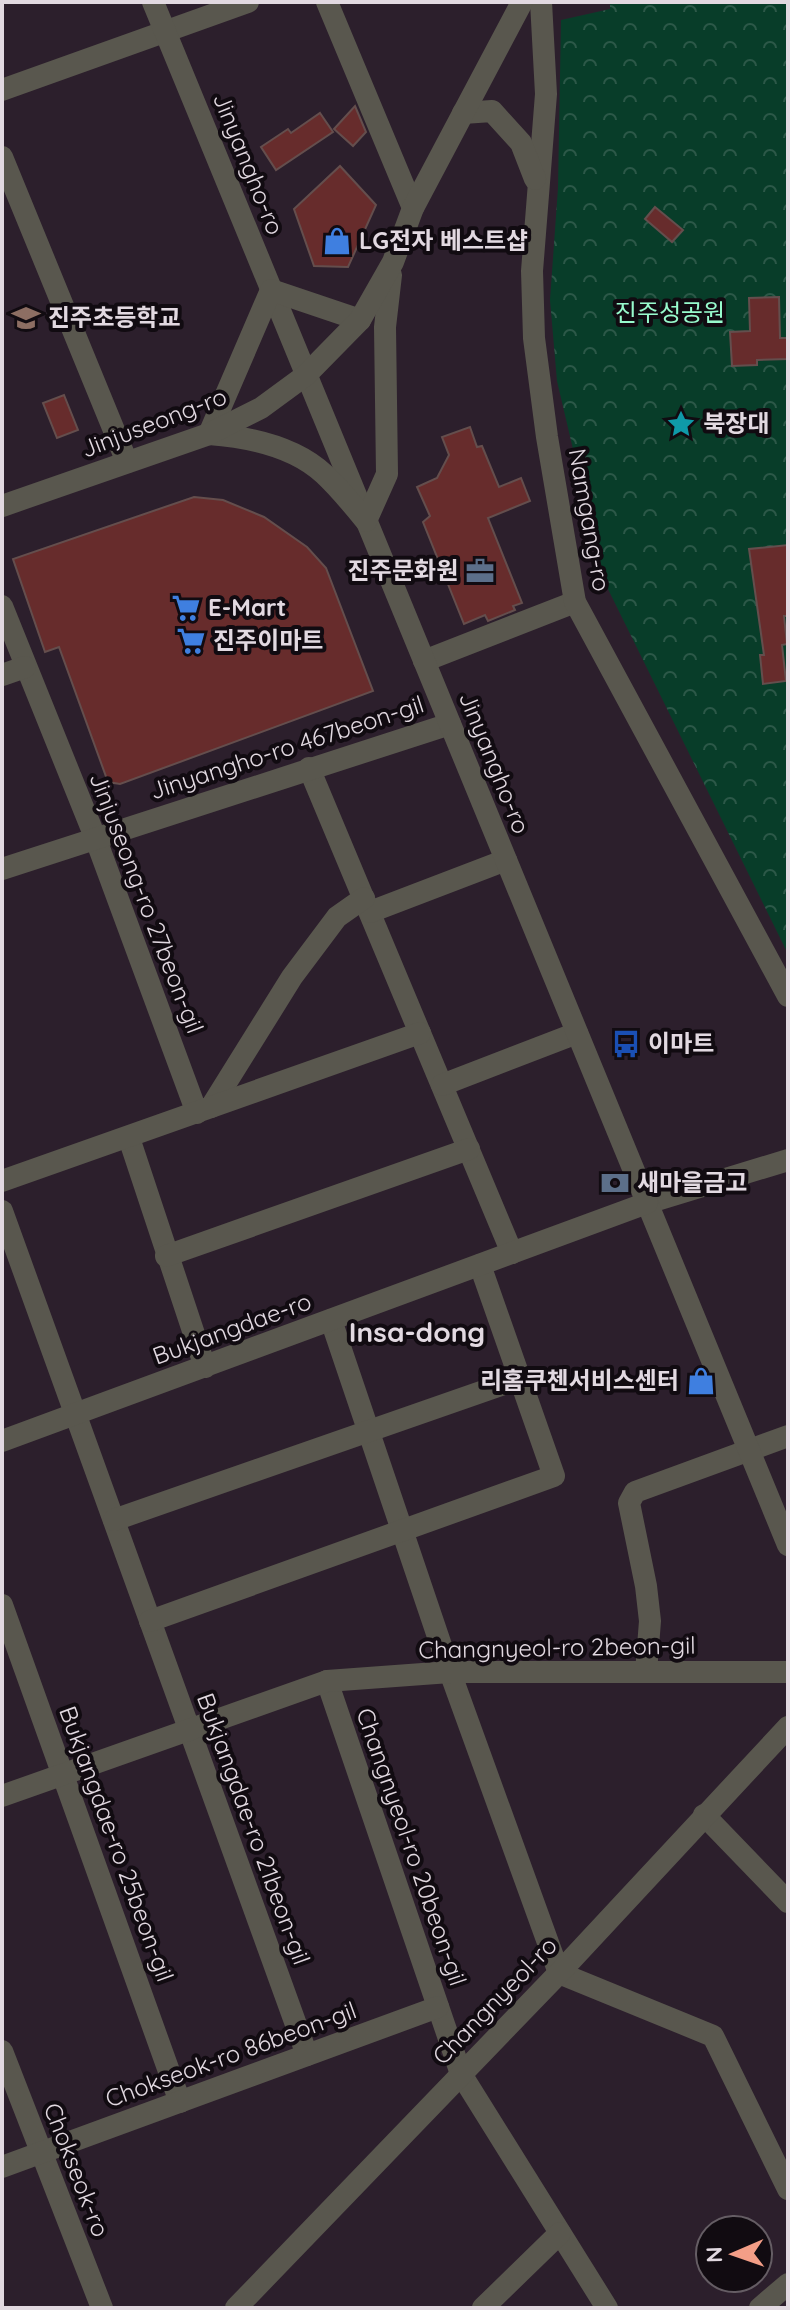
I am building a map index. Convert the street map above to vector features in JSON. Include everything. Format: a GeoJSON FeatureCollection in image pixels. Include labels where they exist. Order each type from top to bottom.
{"type":"FeatureCollection","features":[{"type":"Feature","properties":{"kind":"street","name":"Jinyangho-ro"},"geometry":{"type":"LineString","coordinates":[[153,2],[788,1545]]}},
{"type":"Feature","properties":{"kind":"street"},"geometry":{"type":"LineString","coordinates":[[2,90],[248,2]]}},
{"type":"Feature","properties":{"kind":"street","name":"Jinjuseong-ro"},"geometry":{"type":"LineString","coordinates":[[2,506],[209,434],[261,408],[306,375],[360,320],[393,262],[413,208],[522,2]]}},
{"type":"Feature","properties":{"kind":"street","name":"Namgang-ro"},"geometry":{"type":"LineString","coordinates":[[541,2],[546,94],[532,271],[534,338],[575,602],[788,996]]}},
{"type":"Feature","properties":{"kind":"street"},"geometry":{"type":"LineString","coordinates":[[331,12],[413,208]]}},
{"type":"Feature","properties":{"kind":"street"},"geometry":{"type":"LineString","coordinates":[[463,113],[492,111],[521,143],[538,188]]}},
{"type":"Feature","properties":{"kind":"street"},"geometry":{"type":"LineString","coordinates":[[2,157],[127,462]]}},
{"type":"Feature","properties":{"kind":"street"},"geometry":{"type":"LineString","coordinates":[[360,320],[271,290],[209,434],[247,437],[291,453],[323,473],[366,521],[387,474],[385,327],[393,262]]}},
{"type":"Feature","properties":{"kind":"street"},"geometry":{"type":"LineString","coordinates":[[424,661],[575,602]]}},
{"type":"Feature","properties":{"kind":"street","name":"Jinjuseong-ro 27beon-gil"},"geometry":{"type":"LineString","coordinates":[[2,606],[204,1110]]}},
{"type":"Feature","properties":{"kind":"street"},"geometry":{"type":"LineString","coordinates":[[2,675],[25,667]]}},
{"type":"Feature","properties":{"kind":"street","name":"Jinyangho-ro 467beon-gil"},"geometry":{"type":"LineString","coordinates":[[2,869],[450,724]]}},
{"type":"Feature","properties":{"kind":"street"},"geometry":{"type":"LineString","coordinates":[[309,768],[512,1253]]}},
{"type":"Feature","properties":{"kind":"street"},"geometry":{"type":"LineString","coordinates":[[204,1110],[292,977],[337,917],[506,860]]}},
{"type":"Feature","properties":{"kind":"street"},"geometry":{"type":"LineString","coordinates":[[2,1181],[420,1033]]}},
{"type":"Feature","properties":{"kind":"street"},"geometry":{"type":"LineString","coordinates":[[442,1085],[577,1033]]}},
{"type":"Feature","properties":{"kind":"street"},"geometry":{"type":"LineString","coordinates":[[129,1138],[205,1367]]}},
{"type":"Feature","properties":{"kind":"street"},"geometry":{"type":"LineString","coordinates":[[166,1256],[469,1149]]}},
{"type":"Feature","properties":{"kind":"street","name":"Bukjangdae-ro"},"geometry":{"type":"LineString","coordinates":[[2,1441],[647,1203],[788,1160]]}},
{"type":"Feature","properties":{"kind":"street","name":"Bukjangdae-ro 21beon-gil"},"geometry":{"type":"LineString","coordinates":[[2,1211],[307,2055]]}},
{"type":"Feature","properties":{"kind":"street"},"geometry":{"type":"LineString","coordinates":[[150,1621],[554,1476],[480,1265]]}},
{"type":"Feature","properties":{"kind":"street"},"geometry":{"type":"LineString","coordinates":[[331,1320],[450,1672],[559,1973],[713,2036],[788,2189]]}},
{"type":"Feature","properties":{"kind":"street"},"geometry":{"type":"LineString","coordinates":[[114,1520],[521,1378]]}},
{"type":"Feature","properties":{"kind":"street"},"geometry":{"type":"LineString","coordinates":[[646,1672],[650,1621],[629,1503],[635,1492],[788,1436]]}},
{"type":"Feature","properties":{"kind":"street","name":"Bukjangdae-ro 25beon-gil"},"geometry":{"type":"LineString","coordinates":[[2,1605],[180,2102]]}},
{"type":"Feature","properties":{"kind":"street","name":"Changnyeol-ro 2beon-gil"},"geometry":{"type":"LineString","coordinates":[[2,1796],[327,1681],[450,1672],[788,1672]]}},
{"type":"Feature","properties":{"kind":"street","name":"Changnyeol-ro 20beon-gil"},"geometry":{"type":"LineString","coordinates":[[327,1681],[461,2074],[607,2308]]}},
{"type":"Feature","properties":{"kind":"street","name":"Changnyeol-ro"},"geometry":{"type":"LineString","coordinates":[[246,2304],[788,1727]]}},
{"type":"Feature","properties":{"kind":"street"},"geometry":{"type":"LineString","coordinates":[[704,1815],[788,1902]]}},
{"type":"Feature","properties":{"kind":"street","name":"Chokseok-ro 86beon-gil"},"geometry":{"type":"LineString","coordinates":[[2,2167],[438,2007]]}},
{"type":"Feature","properties":{"kind":"street","name":"Chokseok-ro"},"geometry":{"type":"LineString","coordinates":[[2,2051],[102,2308]]}},
{"type":"Feature","properties":{"kind":"street"},"geometry":{"type":"LineString","coordinates":[[483,2308],[560,2233]]}},
{"type":"Feature","properties":{"kind":"street"},"geometry":{"type":"LineString","coordinates":[[760,2308],[788,2284]]}},
{"type":"Feature","properties":{"kind":"green space","name":"진주성공원"},"geometry":{"type":"Polygon","coordinates":[[[610,2],[788,2],[788,954],[604,581],[557,381],[550,300],[558,188],[561,20],[610,9],[610,2]]]}},
{"type":"Feature","properties":{"kind":"building"},"geometry":{"type":"Polygon","coordinates":[[[355,106],[366,132],[353,146],[334,129],[355,106]]]}},
{"type":"Feature","properties":{"kind":"building"},"geometry":{"type":"Polygon","coordinates":[[[320,113],[333,132],[276,170],[261,147],[288,129],[291,133],[320,113]]]}},
{"type":"Feature","properties":{"kind":"building"},"geometry":{"type":"Polygon","coordinates":[[[340,166],[376,205],[348,267],[314,266],[294,209],[340,166]]]}},
{"type":"Feature","properties":{"kind":"building"},"geometry":{"type":"Polygon","coordinates":[[[655,207],[683,230],[672,242],[645,219],[655,207]]]}},
{"type":"Feature","properties":{"kind":"building"},"geometry":{"type":"Polygon","coordinates":[[[779,297],[780,338],[788,338],[788,359],[757,360],[757,365],[732,366],[730,332],[750,331],[749,298],[779,297]]]}},
{"type":"Feature","properties":{"kind":"building"},"geometry":{"type":"Polygon","coordinates":[[[64,395],[78,430],[57,438],[43,403],[64,395]]]}},
{"type":"Feature","properties":{"kind":"building"},"geometry":{"type":"Polygon","coordinates":[[[470,427],[477,447],[482,446],[499,487],[521,478],[530,501],[488,518],[522,603],[513,606],[515,610],[488,621],[485,615],[464,624],[423,522],[430,516],[417,487],[437,478],[449,455],[442,437],[470,427]]]}},
{"type":"Feature","properties":{"kind":"building","name":"E-Mart"},"geometry":{"type":"Polygon","coordinates":[[[194,497],[223,500],[264,517],[307,547],[326,568],[373,691],[120,784],[108,782],[59,647],[45,652],[13,559],[194,497]]]}},
{"type":"Feature","properties":{"kind":"building"},"geometry":{"type":"Polygon","coordinates":[[[788,545],[788,616],[784,616],[787,644],[782,645],[786,681],[763,684],[760,655],[764,655],[749,549],[788,545]]]}},
{"type":"Feature","properties":{"kind":"place","name":"LG전자 베스트샵"},"geometry":{"type":"Point","coordinates":[337,241]}},
{"type":"Feature","properties":{"kind":"place","name":"진주초등학교"},"geometry":{"type":"Point","coordinates":[26,318]}},
{"type":"Feature","properties":{"kind":"place","name":"북장대"},"geometry":{"type":"Point","coordinates":[681,424]}},
{"type":"Feature","properties":{"kind":"place","name":"진주문화원"},"geometry":{"type":"Point","coordinates":[480,571]}},
{"type":"Feature","properties":{"kind":"place","name":"E-Mart"},"geometry":{"type":"Point","coordinates":[186,608]}},
{"type":"Feature","properties":{"kind":"place","name":"진주이마트"},"geometry":{"type":"Point","coordinates":[191,641]}},
{"type":"Feature","properties":{"kind":"place","name":"이마트"},"geometry":{"type":"Point","coordinates":[626,1044]}},
{"type":"Feature","properties":{"kind":"place","name":"새마을금고"},"geometry":{"type":"Point","coordinates":[615,1183]}},
{"type":"Feature","properties":{"kind":"place","name":"리홈쿠첸서비스센터"},"geometry":{"type":"Point","coordinates":[701,1381]}},
{"type":"Feature","properties":{"kind":"district","name":"Insa-dong"},"geometry":{"type":"Point","coordinates":[417,1332]}}]}
